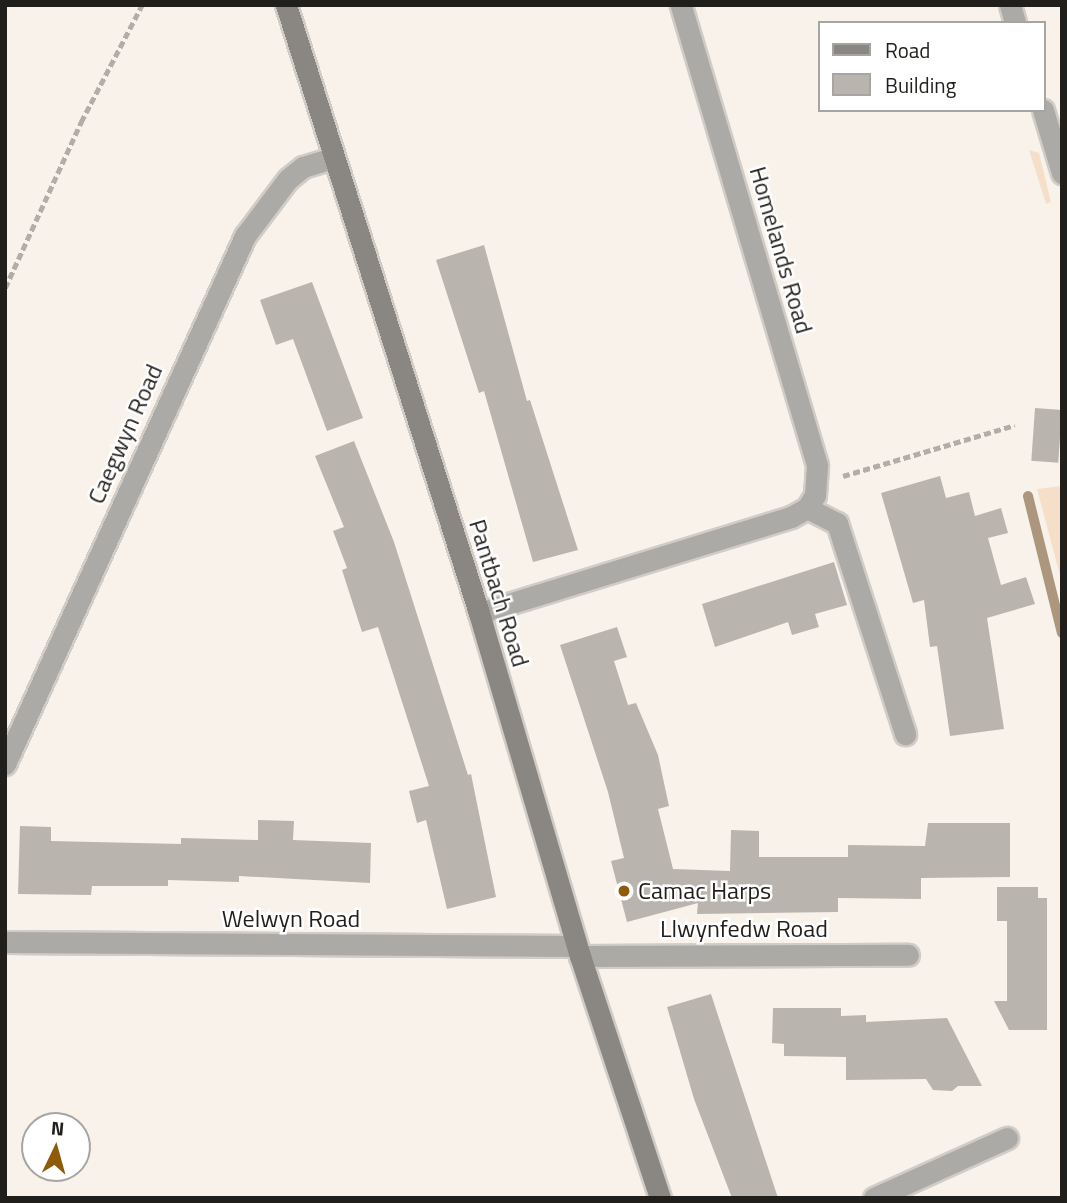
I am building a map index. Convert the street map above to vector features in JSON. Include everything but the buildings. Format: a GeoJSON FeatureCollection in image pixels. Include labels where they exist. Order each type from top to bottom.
{"type":"FeatureCollection","features":[{"type":"Feature","properties":{"kind":"street","name":"Pantbach Road"},"geometry":{"type":"LineString","coordinates":[[286,5],[332,158],[479,612],[578,951],[660,1198]]}},
{"type":"Feature","properties":{"kind":"street","name":"Homelands Road"},"geometry":{"type":"LineString","coordinates":[[681,5],[817,465],[815,495],[807,508]]}},
{"type":"Feature","properties":{"kind":"street"},"geometry":{"type":"LineString","coordinates":[[1043,112],[1062,173]]}},
{"type":"Feature","properties":{"kind":"street","name":"Caegwyn Road"},"geometry":{"type":"LineString","coordinates":[[5,764],[245,236],[288,179],[303,167],[332,158]]}},
{"type":"Feature","properties":{"kind":"street"},"geometry":{"type":"LineString","coordinates":[[479,612],[807,508],[837,523],[905,734]]}},
{"type":"Feature","properties":{"kind":"street","name":"Welwyn Road"},"geometry":{"type":"LineString","coordinates":[[5,942],[578,951]]}},
{"type":"Feature","properties":{"kind":"street","name":"Llwynfedw Road"},"geometry":{"type":"LineString","coordinates":[[578,951],[908,955]]}},
{"type":"Feature","properties":{"kind":"street"},"geometry":{"type":"LineString","coordinates":[[874,1198],[1007,1138]]}},
{"type":"Feature","properties":{"kind":"path"},"geometry":{"type":"LineString","coordinates":[[5,288],[81,122],[142,5]]}},
{"type":"Feature","properties":{"kind":"path"},"geometry":{"type":"LineString","coordinates":[[843,476],[1015,425]]}},
{"type":"Feature","properties":{"kind":"shaded area"},"geometry":{"type":"Polygon","coordinates":[[[1029,150],[1039,153],[1051,202],[1046,204],[1029,150]]]}},
{"type":"Feature","properties":{"kind":"shaded area"},"geometry":{"type":"Polygon","coordinates":[[[1062,486],[1062,583],[1037,489],[1062,486]]]}},
{"type":"Feature","properties":{"kind":"waterway"},"geometry":{"type":"LineString","coordinates":[[1028,496],[1062,633]]}},
{"type":"Feature","properties":{"kind":"place","name":"Camac Harps"},"geometry":{"type":"Point","coordinates":[624,891]}}]}
